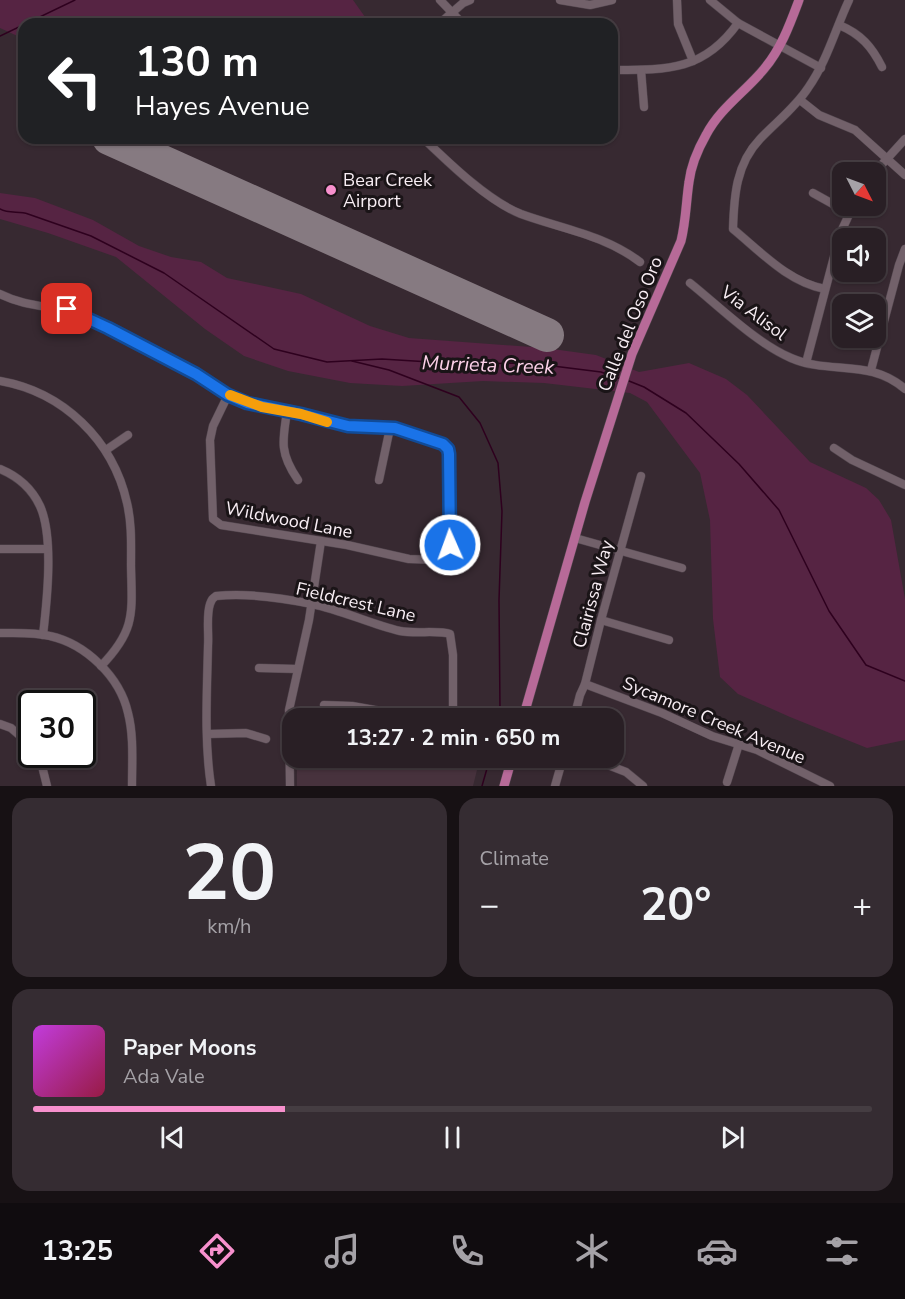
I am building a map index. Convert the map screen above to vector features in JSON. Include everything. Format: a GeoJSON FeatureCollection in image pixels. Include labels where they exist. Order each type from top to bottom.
{"type":"FeatureCollection","features":[{"type":"Feature","properties":{"kind":"main road","name":"Calle del Oso Oro"},"geometry":{"type":"LineString","coordinates":[[526,708],[632,354],[681,241],[689,181],[696,156],[706,135],[725,108],[766,67],[779,46],[799,0]]}},
{"type":"Feature","properties":{"kind":"main road"},"geometry":{"type":"LineString","coordinates":[[504,786],[509,768]]}},
{"type":"Feature","properties":{"kind":"street"},"geometry":{"type":"LineString","coordinates":[[440,0],[457,18]]}},
{"type":"Feature","properties":{"kind":"street"},"geometry":{"type":"LineString","coordinates":[[447,18],[470,0]]}},
{"type":"Feature","properties":{"kind":"street"},"geometry":{"type":"LineString","coordinates":[[560,0],[590,5],[612,0]]}},
{"type":"Feature","properties":{"kind":"street"},"geometry":{"type":"LineString","coordinates":[[677,0],[678,24],[693,61]]}},
{"type":"Feature","properties":{"kind":"street"},"geometry":{"type":"LineString","coordinates":[[710,0],[738,23],[821,68]]}},
{"type":"Feature","properties":{"kind":"street"},"geometry":{"type":"LineString","coordinates":[[825,289],[792,277],[733,230],[737,182],[745,159],[759,140],[800,99],[821,68],[849,0]]}},
{"type":"Feature","properties":{"kind":"street"},"geometry":{"type":"LineString","coordinates":[[618,70],[662,69],[693,61],[708,55],[720,45],[738,23]]}},
{"type":"Feature","properties":{"kind":"street"},"geometry":{"type":"LineString","coordinates":[[839,25],[866,41],[882,67]]}},
{"type":"Feature","properties":{"kind":"street"},"geometry":{"type":"LineString","coordinates":[[641,70],[644,107]]}},
{"type":"Feature","properties":{"kind":"street"},"geometry":{"type":"LineString","coordinates":[[800,99],[819,115],[855,130],[905,175]]}},
{"type":"Feature","properties":{"kind":"street"},"geometry":{"type":"LineString","coordinates":[[884,162],[905,139]]}},
{"type":"Feature","properties":{"kind":"street"},"geometry":{"type":"LineString","coordinates":[[429,144],[448,162],[503,205],[520,213],[589,235],[626,251],[640,262]]}},
{"type":"Feature","properties":{"kind":"street"},"geometry":{"type":"LineString","coordinates":[[813,193],[832,201]]}},
{"type":"Feature","properties":{"kind":"street"},"geometry":{"type":"LineString","coordinates":[[806,363],[840,234],[848,216]]}},
{"type":"Feature","properties":{"kind":"street"},"geometry":{"type":"LineString","coordinates":[[871,370],[905,249]]}},
{"type":"Feature","properties":{"kind":"street","name":"Via Alisol"},"geometry":{"type":"LineString","coordinates":[[690,283],[768,346],[789,357],[823,367],[871,370],[888,376],[905,389]]}},
{"type":"Feature","properties":{"kind":"street"},"geometry":{"type":"LineString","coordinates":[[0,294],[21,303],[67,309],[83,315],[196,374],[228,395],[262,407],[348,426],[390,428],[379,480]]}},
{"type":"Feature","properties":{"kind":"street"},"geometry":{"type":"LineString","coordinates":[[0,381],[43,394],[60,404],[92,432],[106,450],[122,482],[129,513],[131,615],[123,640],[101,666]]}},
{"type":"Feature","properties":{"kind":"street","name":"Wildwood Lane"},"geometry":{"type":"LineString","coordinates":[[228,395],[213,426],[210,440],[213,519],[221,525],[321,541],[417,560],[444,558],[449,552],[450,463],[448,449],[443,444],[432,440],[390,428]]}},
{"type":"Feature","properties":{"kind":"street"},"geometry":{"type":"LineString","coordinates":[[287,412],[282,435],[283,450],[285,459],[298,480]]}},
{"type":"Feature","properties":{"kind":"street"},"geometry":{"type":"LineString","coordinates":[[106,450],[128,435]]}},
{"type":"Feature","properties":{"kind":"street"},"geometry":{"type":"LineString","coordinates":[[834,448],[852,460],[905,485]]}},
{"type":"Feature","properties":{"kind":"street"},"geometry":{"type":"LineString","coordinates":[[0,469],[21,482],[40,506],[45,521],[47,549],[43,635]]}},
{"type":"Feature","properties":{"kind":"street","name":"Clairissa Way"},"geometry":{"type":"LineString","coordinates":[[577,708],[641,476]]}},
{"type":"Feature","properties":{"kind":"street"},"geometry":{"type":"LineString","coordinates":[[575,538],[682,568]]}},
{"type":"Feature","properties":{"kind":"street"},"geometry":{"type":"LineString","coordinates":[[290,786],[290,710],[312,604],[321,541]]}},
{"type":"Feature","properties":{"kind":"street"},"geometry":{"type":"LineString","coordinates":[[0,549],[47,549]]}},
{"type":"Feature","properties":{"kind":"street","name":"Fieldcrest Lane"},"geometry":{"type":"LineString","coordinates":[[208,734],[208,643],[211,600],[216,596],[247,596],[312,604],[401,631],[450,634],[453,655],[453,708],[443,717],[409,716],[352,706],[324,705]]}},
{"type":"Feature","properties":{"kind":"street"},"geometry":{"type":"LineString","coordinates":[[601,620],[669,640]]}},
{"type":"Feature","properties":{"kind":"street"},"geometry":{"type":"LineString","coordinates":[[0,633],[43,635],[62,639],[79,647],[101,666],[123,696],[128,712],[131,730],[132,786]]}},
{"type":"Feature","properties":{"kind":"street"},"geometry":{"type":"LineString","coordinates":[[259,668],[298,669]]}},
{"type":"Feature","properties":{"kind":"street","name":"Sycamore Creek Avenue"},"geometry":{"type":"LineString","coordinates":[[585,684],[641,704],[712,736],[757,750],[830,786]]}},
{"type":"Feature","properties":{"kind":"street"},"geometry":{"type":"LineString","coordinates":[[0,724],[11,728],[18,734]]}},
{"type":"Feature","properties":{"kind":"street"},"geometry":{"type":"LineString","coordinates":[[211,786],[208,734],[246,734],[266,739]]}},
{"type":"Feature","properties":{"kind":"street"},"geometry":{"type":"LineString","coordinates":[[727,782],[739,744]]}},
{"type":"Feature","properties":{"kind":"street"},"geometry":{"type":"LineString","coordinates":[[42,768],[47,786]]}},
{"type":"Feature","properties":{"kind":"street"},"geometry":{"type":"LineString","coordinates":[[555,786],[560,768]]}},
{"type":"Feature","properties":{"kind":"street"},"geometry":{"type":"LineString","coordinates":[[616,768],[626,772],[643,786]]}},
{"type":"Feature","properties":{"kind":"street"},"geometry":{"type":"LineString","coordinates":[[806,786],[810,777]]}},
{"type":"Feature","properties":{"kind":"shaded area"},"geometry":{"type":"Polygon","coordinates":[[[0,0],[353,0],[366,18],[18,18],[18,36],[0,28],[0,0]]]}},
{"type":"Feature","properties":{"kind":"shaded area"},"geometry":{"type":"Polygon","coordinates":[[[0,193],[35,198],[93,220],[139,246],[171,257],[201,262],[227,278],[301,294],[370,326],[409,338],[545,348],[596,355],[639,372],[689,363],[726,379],[747,395],[810,462],[866,488],[879,500],[891,520],[905,599],[905,740],[867,748],[738,694],[720,677],[713,619],[710,520],[700,473],[647,402],[630,393],[544,383],[483,381],[402,386],[350,383],[288,371],[244,356],[205,329],[116,257],[0,219],[0,193]]]}},
{"type":"Feature","properties":{"kind":"shaded area"},"geometry":{"type":"Polygon","coordinates":[[[297,768],[478,768],[473,786],[297,786],[297,768]]]}},
{"type":"Feature","properties":{"kind":"waterway"},"geometry":{"type":"LineString","coordinates":[[38,18],[75,0]]}},
{"type":"Feature","properties":{"kind":"waterway"},"geometry":{"type":"LineString","coordinates":[[0,36],[18,27]]}},
{"type":"Feature","properties":{"kind":"waterway","name":"Murrieta Creek"},"geometry":{"type":"LineString","coordinates":[[0,209],[28,214],[91,236],[164,273],[274,349],[327,362],[382,359],[462,364],[529,363],[601,372],[621,379]]}},
{"type":"Feature","properties":{"kind":"waterway"},"geometry":{"type":"LineString","coordinates":[[352,361],[389,370],[459,397],[480,423],[498,463],[502,511],[499,600],[500,708]]}},
{"type":"Feature","properties":{"kind":"waterway","name":"Murrieta Creek"},"geometry":{"type":"LineString","coordinates":[[629,381],[644,387],[686,413],[739,464],[779,510],[829,611],[866,665],[905,681]]}},
{"type":"Feature","properties":{"kind":"waterway"},"geometry":{"type":"LineString","coordinates":[[482,786],[487,768]]}},
{"type":"Feature","properties":{"kind":"runway"},"geometry":{"type":"LineString","coordinates":[[122,144],[547,335]]}},
{"type":"Feature","properties":{"kind":"slow traffic"},"geometry":{"type":"LineString","coordinates":[[230,395],[247,403],[327,422]]}},
{"type":"Feature","properties":{"kind":"place","name":"Bear Creek Airport"},"geometry":{"type":"Point","coordinates":[331,190]}},
{"type":"Feature","properties":{"kind":"route"},"geometry":{"type":"LineString","coordinates":[[67,309],[108,328],[196,374],[228,395],[247,403],[348,426],[395,428],[443,444],[449,454],[450,545]]}}]}
